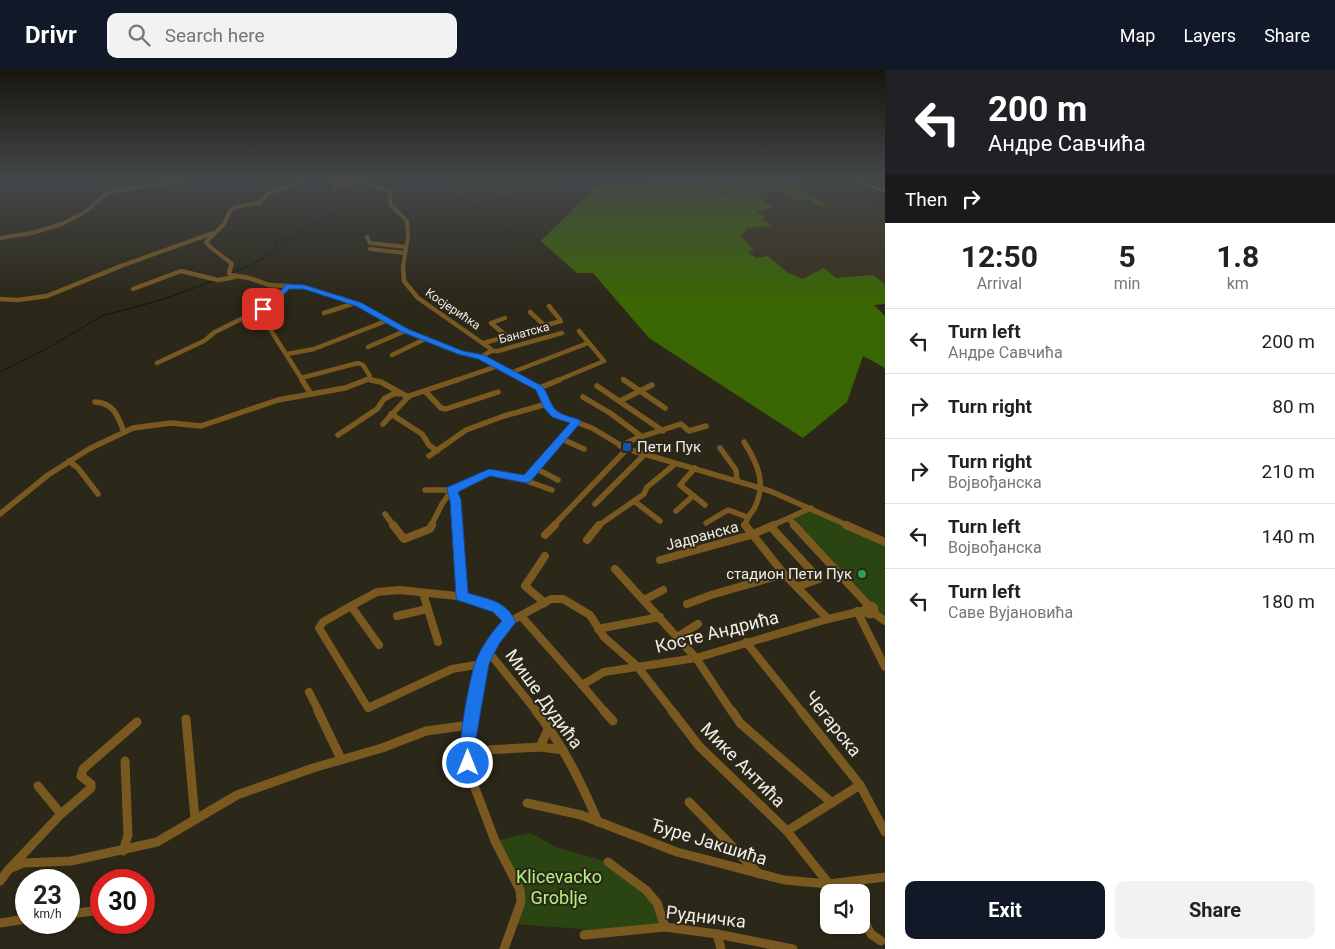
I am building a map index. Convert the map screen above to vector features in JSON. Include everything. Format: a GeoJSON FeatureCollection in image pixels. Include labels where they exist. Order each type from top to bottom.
{"type":"FeatureCollection","features":[{"type":"Feature","properties":{"kind":"street"},"geometry":{"type":"LineString","coordinates":[[0,238],[34,233],[71,219]]}},
{"type":"Feature","properties":{"kind":"street"},"geometry":{"type":"LineString","coordinates":[[226,219],[224,224],[206,242],[208,246],[222,254],[232,264],[232,275]]}},
{"type":"Feature","properties":{"kind":"street","name":"Косјерићка"},"geometry":{"type":"LineString","coordinates":[[405,219],[408,227],[403,270],[404,282],[408,289],[443,316],[484,343],[491,349],[491,352]]}},
{"type":"Feature","properties":{"kind":"street"},"geometry":{"type":"LineString","coordinates":[[0,300],[18,300],[46,296],[131,262],[214,232]]}},
{"type":"Feature","properties":{"kind":"street"},"geometry":{"type":"LineString","coordinates":[[368,237],[370,243],[406,247]]}},
{"type":"Feature","properties":{"kind":"street"},"geometry":{"type":"LineString","coordinates":[[370,249],[405,253]]}},
{"type":"Feature","properties":{"kind":"street"},"geometry":{"type":"LineString","coordinates":[[133,289],[181,271],[215,280],[232,275],[249,278],[269,285],[314,289],[355,303],[405,331],[461,353],[480,357],[498,366],[539,388],[544,394],[546,404],[555,415],[598,432],[620,446],[644,455],[762,488],[885,542]]}},
{"type":"Feature","properties":{"kind":"street"},"geometry":{"type":"LineString","coordinates":[[157,363],[204,341],[215,332],[272,304],[287,287]]}},
{"type":"Feature","properties":{"kind":"street"},"geometry":{"type":"LineString","coordinates":[[324,313],[355,303]]}},
{"type":"Feature","properties":{"kind":"street"},"geometry":{"type":"LineString","coordinates":[[484,343],[561,321],[549,306]]}},
{"type":"Feature","properties":{"kind":"street"},"geometry":{"type":"LineString","coordinates":[[530,312],[545,326]]}},
{"type":"Feature","properties":{"kind":"street"},"geometry":{"type":"LineString","coordinates":[[254,314],[270,329],[311,394]]}},
{"type":"Feature","properties":{"kind":"street"},"geometry":{"type":"LineString","coordinates":[[505,318],[491,323],[508,337]]}},
{"type":"Feature","properties":{"kind":"street"},"geometry":{"type":"LineString","coordinates":[[287,354],[314,349],[386,321]]}},
{"type":"Feature","properties":{"kind":"street"},"geometry":{"type":"LineString","coordinates":[[368,347],[405,331]]}},
{"type":"Feature","properties":{"kind":"street"},"geometry":{"type":"LineString","coordinates":[[539,388],[603,362],[604,359],[578,331]]}},
{"type":"Feature","properties":{"kind":"street","name":"Банатска"},"geometry":{"type":"LineString","coordinates":[[491,352],[562,333]]}},
{"type":"Feature","properties":{"kind":"street"},"geometry":{"type":"LineString","coordinates":[[392,355],[425,338]]}},
{"type":"Feature","properties":{"kind":"street"},"geometry":{"type":"LineString","coordinates":[[510,373],[588,343]]}},
{"type":"Feature","properties":{"kind":"street"},"geometry":{"type":"LineString","coordinates":[[480,357],[491,352]]}},
{"type":"Feature","properties":{"kind":"street"},"geometry":{"type":"LineString","coordinates":[[301,378],[358,363],[363,365],[370,376],[368,379]]}},
{"type":"Feature","properties":{"kind":"street"},"geometry":{"type":"LineString","coordinates":[[383,424],[406,397],[498,366]]}},
{"type":"Feature","properties":{"kind":"street"},"geometry":{"type":"LineString","coordinates":[[0,514],[48,475],[124,432],[160,424],[201,426],[278,400],[346,388],[368,379],[381,382],[406,397]]}},
{"type":"Feature","properties":{"kind":"street"},"geometry":{"type":"LineString","coordinates":[[623,379],[666,408]]}},
{"type":"Feature","properties":{"kind":"street"},"geometry":{"type":"LineString","coordinates":[[620,401],[652,385]]}},
{"type":"Feature","properties":{"kind":"street"},"geometry":{"type":"LineString","coordinates":[[596,386],[663,431]]}},
{"type":"Feature","properties":{"kind":"street"},"geometry":{"type":"LineString","coordinates":[[425,391],[441,408],[446,409],[498,392]]}},
{"type":"Feature","properties":{"kind":"street"},"geometry":{"type":"LineString","coordinates":[[338,435],[377,409],[384,399],[394,393],[406,397]]}},
{"type":"Feature","properties":{"kind":"street"},"geometry":{"type":"LineString","coordinates":[[583,398],[610,413],[641,436]]}},
{"type":"Feature","properties":{"kind":"street"},"geometry":{"type":"LineString","coordinates":[[95,402],[104,401],[115,409],[124,432]]}},
{"type":"Feature","properties":{"kind":"street"},"geometry":{"type":"LineString","coordinates":[[429,456],[466,430],[504,416],[546,404]]}},
{"type":"Feature","properties":{"kind":"street"},"geometry":{"type":"LineString","coordinates":[[391,414],[422,434],[431,447],[437,451]]}},
{"type":"Feature","properties":{"kind":"street"},"geometry":{"type":"LineString","coordinates":[[524,480],[537,469],[576,422]]}},
{"type":"Feature","properties":{"kind":"street"},"geometry":{"type":"LineString","coordinates":[[620,446],[641,436],[663,431],[681,424],[689,431],[706,426]]}},
{"type":"Feature","properties":{"kind":"street"},"geometry":{"type":"LineString","coordinates":[[562,439],[584,449]]}},
{"type":"Feature","properties":{"kind":"street"},"geometry":{"type":"LineString","coordinates":[[744,442],[760,470],[762,488]]}},
{"type":"Feature","properties":{"kind":"street"},"geometry":{"type":"LineString","coordinates":[[720,448],[736,470],[737,481]]}},
{"type":"Feature","properties":{"kind":"street"},"geometry":{"type":"LineString","coordinates":[[545,534],[627,449]]}},
{"type":"Feature","properties":{"kind":"street"},"geometry":{"type":"LineString","coordinates":[[594,504],[644,455]]}},
{"type":"Feature","properties":{"kind":"street"},"geometry":{"type":"LineString","coordinates":[[69,462],[78,468],[98,494]]}},
{"type":"Feature","properties":{"kind":"street"},"geometry":{"type":"LineString","coordinates":[[587,540],[601,523],[644,494],[647,487],[675,464]]}},
{"type":"Feature","properties":{"kind":"street"},"geometry":{"type":"LineString","coordinates":[[695,468],[680,484],[704,505]]}},
{"type":"Feature","properties":{"kind":"street"},"geometry":{"type":"LineString","coordinates":[[537,469],[558,480]]}},
{"type":"Feature","properties":{"kind":"street"},"geometry":{"type":"LineString","coordinates":[[425,490],[452,490],[489,472],[524,480],[552,490]]}},
{"type":"Feature","properties":{"kind":"street","name":"Јадранска"},"geometry":{"type":"LineString","coordinates":[[751,535],[745,525],[747,517],[755,507],[762,488]]}},
{"type":"Feature","properties":{"kind":"street"},"geometry":{"type":"LineString","coordinates":[[385,514],[402,537],[407,538],[432,528],[442,504],[452,490]]}},
{"type":"Feature","properties":{"kind":"street"},"geometry":{"type":"LineString","coordinates":[[452,490],[455,500],[462,596]]}},
{"type":"Feature","properties":{"kind":"street"},"geometry":{"type":"LineString","coordinates":[[676,511],[693,496]]}},
{"type":"Feature","properties":{"kind":"street"},"geometry":{"type":"LineString","coordinates":[[634,501],[660,521]]}},
{"type":"Feature","properties":{"kind":"street","name":"Јадранска"},"geometry":{"type":"LineString","coordinates":[[660,560],[751,535],[811,508]]}},
{"type":"Feature","properties":{"kind":"street"},"geometry":{"type":"LineString","coordinates":[[706,523],[728,510],[747,517]]}},
{"type":"Feature","properties":{"kind":"street"},"geometry":{"type":"LineString","coordinates":[[789,519],[864,609],[885,667]]}},
{"type":"Feature","properties":{"kind":"street"},"geometry":{"type":"LineString","coordinates":[[771,527],[819,579],[797,587]]}},
{"type":"Feature","properties":{"kind":"street"},"geometry":{"type":"LineString","coordinates":[[751,535],[784,574],[828,619]]}},
{"type":"Feature","properties":{"kind":"street"},"geometry":{"type":"LineString","coordinates":[[545,556],[525,586],[545,603]]}},
{"type":"Feature","properties":{"kind":"street"},"geometry":{"type":"LineString","coordinates":[[615,569],[679,636],[744,727],[832,803]]}},
{"type":"Feature","properties":{"kind":"street"},"geometry":{"type":"LineString","coordinates":[[687,604],[784,574]]}},
{"type":"Feature","properties":{"kind":"street"},"geometry":{"type":"LineString","coordinates":[[482,664],[452,669],[368,708],[319,628],[322,622],[370,595],[384,590],[398,589],[462,596],[498,608],[505,613],[509,622]]}},
{"type":"Feature","properties":{"kind":"street"},"geometry":{"type":"LineString","coordinates":[[644,600],[663,590]]}},
{"type":"Feature","properties":{"kind":"street"},"geometry":{"type":"LineString","coordinates":[[423,593],[438,642]]}},
{"type":"Feature","properties":{"kind":"street"},"geometry":{"type":"LineString","coordinates":[[504,949],[521,902],[520,890],[495,841],[478,797],[472,780],[467,751],[482,664],[487,650],[509,622],[545,603],[559,598],[590,615],[604,637],[637,666]]}},
{"type":"Feature","properties":{"kind":"street"},"geometry":{"type":"LineString","coordinates":[[351,606],[379,645]]}},
{"type":"Feature","properties":{"kind":"street"},"geometry":{"type":"LineString","coordinates":[[396,616],[427,609]]}},
{"type":"Feature","properties":{"kind":"street"},"geometry":{"type":"LineString","coordinates":[[864,609],[874,609],[875,614],[884,621]]}},
{"type":"Feature","properties":{"kind":"street","name":"Косте Андрића"},"geometry":{"type":"LineString","coordinates":[[582,685],[604,672],[696,658],[864,609]]}},
{"type":"Feature","properties":{"kind":"street"},"geometry":{"type":"LineString","coordinates":[[521,616],[613,722]]}},
{"type":"Feature","properties":{"kind":"street"},"geometry":{"type":"LineString","coordinates":[[598,629],[660,617]]}},
{"type":"Feature","properties":{"kind":"street"},"geometry":{"type":"LineString","coordinates":[[679,636],[698,624]]}},
{"type":"Feature","properties":{"kind":"street","name":"Чегарска"},"geometry":{"type":"LineString","coordinates":[[746,642],[860,785],[885,832]]}},
{"type":"Feature","properties":{"kind":"street","name":"Мише Дудића"},"geometry":{"type":"LineString","coordinates":[[487,650],[549,727],[575,769],[598,822]]}},
{"type":"Feature","properties":{"kind":"street","name":"Мике Антића"},"geometry":{"type":"LineString","coordinates":[[637,666],[698,746],[787,831],[829,884]]}},
{"type":"Feature","properties":{"kind":"street"},"geometry":{"type":"LineString","coordinates":[[309,692],[341,759]]}},
{"type":"Feature","properties":{"kind":"street"},"geometry":{"type":"LineString","coordinates":[[186,719],[195,819]]}},
{"type":"Feature","properties":{"kind":"street"},"geometry":{"type":"LineString","coordinates":[[0,881],[61,814],[90,788],[91,784],[81,776],[83,769],[137,722]]}},
{"type":"Feature","properties":{"kind":"street"},"geometry":{"type":"LineString","coordinates":[[9,869],[23,863],[70,861],[123,851],[157,842],[237,795],[341,759],[382,748],[426,731],[470,725]]}},
{"type":"Feature","properties":{"kind":"street"},"geometry":{"type":"LineString","coordinates":[[540,747],[549,727]]}},
{"type":"Feature","properties":{"kind":"street"},"geometry":{"type":"LineString","coordinates":[[467,751],[540,747],[563,750]]}},
{"type":"Feature","properties":{"kind":"street"},"geometry":{"type":"LineString","coordinates":[[123,851],[128,835],[125,761]]}},
{"type":"Feature","properties":{"kind":"street"},"geometry":{"type":"LineString","coordinates":[[787,831],[860,785]]}},
{"type":"Feature","properties":{"kind":"street"},"geometry":{"type":"LineString","coordinates":[[38,786],[61,814]]}},
{"type":"Feature","properties":{"kind":"street"},"geometry":{"type":"LineString","coordinates":[[689,802],[760,875]]}},
{"type":"Feature","properties":{"kind":"street","name":"Ђуре Јакшића"},"geometry":{"type":"LineString","coordinates":[[527,803],[581,815],[677,852],[760,875],[790,881],[829,884],[885,877]]}},
{"type":"Feature","properties":{"kind":"street"},"geometry":{"type":"LineString","coordinates":[[608,862],[646,890],[656,903],[665,927]]}},
{"type":"Feature","properties":{"kind":"street"},"geometry":{"type":"LineString","coordinates":[[0,922],[15,920]]}},
{"type":"Feature","properties":{"kind":"street","name":"Рудничка"},"geometry":{"type":"LineString","coordinates":[[584,935],[665,927],[718,934],[793,949]]}},
{"type":"Feature","properties":{"kind":"street"},"geometry":{"type":"LineString","coordinates":[[870,933],[874,939],[883,944]]}},
{"type":"Feature","properties":{"kind":"street"},"geometry":{"type":"LineString","coordinates":[[718,934],[721,949]]}},
{"type":"Feature","properties":{"kind":"shaded area"},"geometry":{"type":"Polygon","coordinates":[[[563,219],[885,219],[885,296],[863,298],[847,402],[803,438],[649,338],[593,273],[577,273],[541,241],[563,219]]]}},
{"type":"Feature","properties":{"kind":"green space"},"geometry":{"type":"Polygon","coordinates":[[[563,219],[762,219],[772,226],[748,228],[741,236],[754,250],[748,252],[756,258],[768,256],[787,272],[802,279],[824,268],[836,278],[873,275],[885,284],[885,304],[874,305],[885,316],[885,368],[863,356],[847,402],[803,438],[649,338],[593,273],[577,273],[541,241],[563,219]]]}},
{"type":"Feature","properties":{"kind":"green space","name":"стадион Пети Пук"},"geometry":{"type":"Polygon","coordinates":[[[811,508],[885,542],[885,619],[869,606],[789,519],[811,508]]]}},
{"type":"Feature","properties":{"kind":"green space","name":"Klicevacko Groblje"},"geometry":{"type":"Polygon","coordinates":[[[531,833],[556,847],[608,862],[646,890],[665,927],[584,935],[582,929],[513,924],[521,902],[495,841],[531,833]]]}},
{"type":"Feature","properties":{"kind":"waterway"},"geometry":{"type":"LineString","coordinates":[[232,273],[251,265],[276,250],[275,242],[298,236],[311,223],[325,219]]}},
{"type":"Feature","properties":{"kind":"waterway"},"geometry":{"type":"LineString","coordinates":[[0,372],[46,349],[102,316],[161,300],[214,281]]}},
{"type":"Feature","properties":{"kind":"place","name":"Пети Пук"},"geometry":{"type":"Point","coordinates":[627,447]}},
{"type":"Feature","properties":{"kind":"place","name":"стадион Пети Пук"},"geometry":{"type":"Point","coordinates":[862,574]}},
{"type":"Feature","properties":{"kind":"route"},"geometry":{"type":"LineString","coordinates":[[263,309],[272,304],[287,287],[304,287],[337,296],[359,304],[405,331],[461,353],[480,357],[498,366],[539,388],[544,394],[546,404],[555,415],[576,422],[528,479],[522,480],[489,472],[479,479],[452,490],[455,500],[462,596],[498,608],[505,613],[509,622],[487,650],[482,664],[468,738],[468,763]]}}]}
